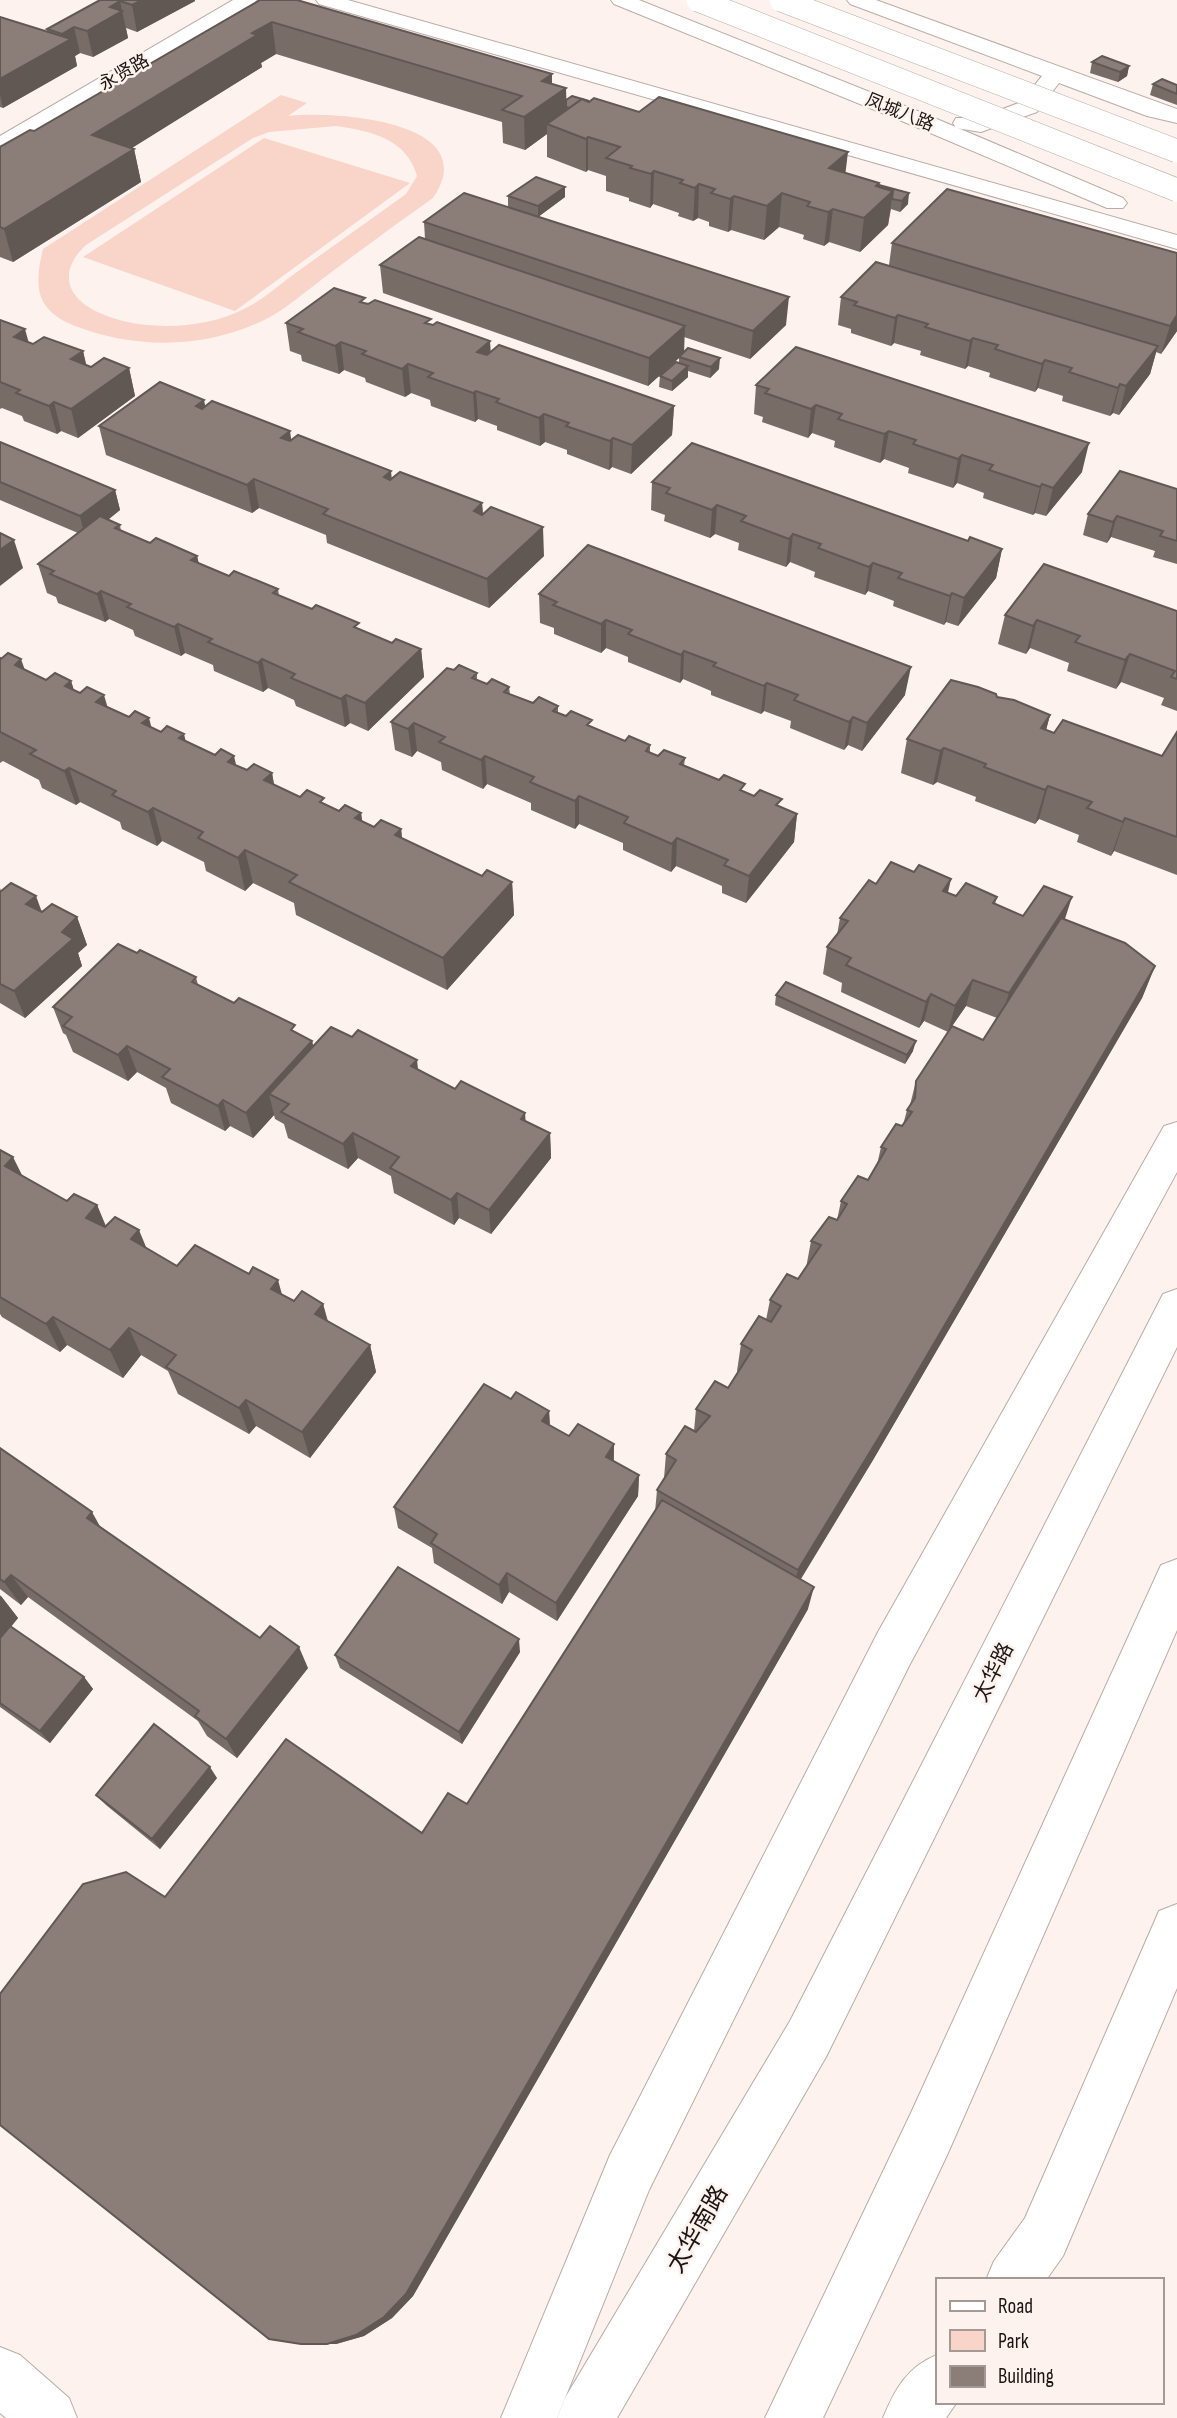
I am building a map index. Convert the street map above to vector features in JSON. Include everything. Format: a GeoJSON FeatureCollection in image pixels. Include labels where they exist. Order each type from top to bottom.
{"type":"FeatureCollection","features":[{"type":"Feature","properties":{"kind":"street","name":"永贤路"},"geometry":{"type":"LineString","coordinates":[[0,145],[247,0]]}},
{"type":"Feature","properties":{"kind":"street"},"geometry":{"type":"LineString","coordinates":[[326,0],[1177,242]]}},
{"type":"Feature","properties":{"kind":"street","name":"凤城八路"},"geometry":{"type":"LineString","coordinates":[[621,0],[916,118],[1177,229]]}},
{"type":"Feature","properties":{"kind":"street","name":"凤城八路"},"geometry":{"type":"LineString","coordinates":[[698,0],[1177,190]]}},
{"type":"Feature","properties":{"kind":"street"},"geometry":{"type":"LineString","coordinates":[[781,0],[1177,151]]}},
{"type":"Feature","properties":{"kind":"street"},"geometry":{"type":"LineString","coordinates":[[857,0],[1155,111],[1177,116]]}},
{"type":"Feature","properties":{"kind":"street"},"geometry":{"type":"LineString","coordinates":[[916,118],[981,125],[1029,107],[1055,74]]}},
{"type":"Feature","properties":{"kind":"street"},"geometry":{"type":"LineString","coordinates":[[529,2418],[629,2174],[894,1648],[1177,1137]]}},
{"type":"Feature","properties":{"kind":"street","name":"太华路"},"geometry":{"type":"LineString","coordinates":[[808,2039],[1177,1306]]}},
{"type":"Feature","properties":{"kind":"street"},"geometry":{"type":"LineString","coordinates":[[793,2418],[929,2134],[1177,1580]]}},
{"type":"Feature","properties":{"kind":"street"},"geometry":{"type":"LineString","coordinates":[[1014,2278],[1044,2237],[1177,1928]]}},
{"type":"Feature","properties":{"kind":"street","name":"太华南路"},"geometry":{"type":"LineString","coordinates":[[585,2418],[808,2039]]}},
{"type":"Feature","properties":{"kind":"street"},"geometry":{"type":"LineString","coordinates":[[0,2375],[49,2418]]}},
{"type":"Feature","properties":{"kind":"street"},"geometry":{"type":"LineString","coordinates":[[911,2418],[936,2384]]}},
{"type":"Feature","properties":{"kind":"green space"},"geometry":{"type":"Polygon","coordinates":[[[281,95],[307,103],[288,116],[367,119],[397,126],[422,136],[439,152],[444,172],[433,198],[283,309],[247,328],[198,340],[148,342],[123,339],[99,334],[62,320],[45,305],[41,296],[39,275],[43,249],[281,95]],[[336,126],[269,132],[253,138],[86,245],[77,255],[69,272],[73,292],[83,303],[102,314],[138,324],[169,326],[216,320],[265,297],[406,194],[417,176],[412,163],[396,145],[374,134],[336,126]]]}},
{"type":"Feature","properties":{"kind":"green space"},"geometry":{"type":"Polygon","coordinates":[[[264,138],[410,183],[235,311],[83,257],[264,138]]]}},
{"type":"Feature","properties":{"kind":"building"},"geometry":{"type":"Polygon","coordinates":[[[100,0],[142,0],[132,5],[120,1],[110,7],[122,11],[87,31],[74,27],[62,34],[47,29],[100,0]]]}},
{"type":"Feature","properties":{"kind":"building"},"geometry":{"type":"Polygon","coordinates":[[[260,0],[297,0],[552,74],[542,81],[566,88],[524,117],[502,110],[522,96],[272,22],[252,33],[257,35],[92,135],[134,149],[4,229],[0,227],[0,147],[30,130],[34,131],[260,0]]]}},
{"type":"Feature","properties":{"kind":"building"},"geometry":{"type":"Polygon","coordinates":[[[0,17],[71,39],[0,79],[0,17]]]}},
{"type":"Feature","properties":{"kind":"building"},"geometry":{"type":"Polygon","coordinates":[[[1102,56],[1129,66],[1120,72],[1092,62],[1102,56]]]}},
{"type":"Feature","properties":{"kind":"building"},"geometry":{"type":"Polygon","coordinates":[[[1162,79],[1177,85],[1177,94],[1153,84],[1162,79]]]}},
{"type":"Feature","properties":{"kind":"building"},"geometry":{"type":"Polygon","coordinates":[[[572,96],[589,101],[582,99],[570,108],[566,107],[566,100],[572,96]]]}},
{"type":"Feature","properties":{"kind":"building"},"geometry":{"type":"Polygon","coordinates":[[[659,97],[848,152],[829,168],[879,183],[876,186],[893,191],[864,218],[833,209],[828,212],[807,206],[810,202],[782,193],[767,206],[734,196],[730,199],[711,193],[715,189],[699,184],[695,188],[680,183],[683,180],[654,171],[651,174],[630,168],[632,166],[606,158],[620,147],[588,137],[586,139],[547,124],[582,99],[589,102],[594,98],[639,112],[659,97]]]}},
{"type":"Feature","properties":{"kind":"building"},"geometry":{"type":"Polygon","coordinates":[[[536,177],[565,187],[538,206],[508,196],[536,177]]]}},
{"type":"Feature","properties":{"kind":"building"},"geometry":{"type":"Polygon","coordinates":[[[879,185],[909,193],[902,201],[892,199],[893,191],[879,185]]]}},
{"type":"Feature","properties":{"kind":"building"},"geometry":{"type":"Polygon","coordinates":[[[947,189],[1177,253],[1177,315],[1170,326],[892,243],[947,189]]]}},
{"type":"Feature","properties":{"kind":"building"},"geometry":{"type":"Polygon","coordinates":[[[464,193],[789,297],[753,331],[424,222],[464,193]]]}},
{"type":"Feature","properties":{"kind":"building"},"geometry":{"type":"Polygon","coordinates":[[[419,237],[685,326],[649,358],[380,265],[419,237]]]}},
{"type":"Feature","properties":{"kind":"building"},"geometry":{"type":"Polygon","coordinates":[[[876,262],[1158,346],[1126,386],[1120,384],[1118,388],[1069,372],[1072,368],[1045,360],[1042,364],[995,349],[998,345],[973,338],[970,341],[925,327],[928,324],[898,315],[895,318],[854,305],[857,302],[841,297],[876,262]]]}},
{"type":"Feature","properties":{"kind":"building"},"geometry":{"type":"Polygon","coordinates":[[[334,288],[365,298],[360,302],[368,304],[375,300],[431,319],[425,323],[433,325],[437,322],[490,341],[477,352],[487,355],[499,345],[674,406],[632,445],[613,438],[610,441],[566,426],[569,423],[544,414],[539,418],[496,402],[499,399],[428,377],[433,373],[408,364],[402,369],[362,354],[366,351],[341,342],[335,346],[298,332],[303,329],[286,323],[334,288]]]}},
{"type":"Feature","properties":{"kind":"building"},"geometry":{"type":"Polygon","coordinates":[[[0,320],[25,329],[14,337],[33,344],[44,337],[83,351],[71,359],[91,367],[104,358],[129,368],[71,409],[54,402],[49,406],[16,393],[20,390],[0,382],[0,320]]]}},
{"type":"Feature","properties":{"kind":"building"},"geometry":{"type":"Polygon","coordinates":[[[796,347],[1089,443],[1053,488],[1042,484],[1040,487],[989,470],[993,465],[962,455],[958,459],[913,444],[916,440],[889,431],[884,434],[838,419],[842,414],[816,405],[811,409],[765,393],[769,389],[756,385],[796,347]]]}},
{"type":"Feature","properties":{"kind":"building"},"geometry":{"type":"Polygon","coordinates":[[[688,348],[720,358],[711,367],[679,357],[688,348]]]}},
{"type":"Feature","properties":{"kind":"building"},"geometry":{"type":"Polygon","coordinates":[[[676,362],[688,366],[672,381],[660,376],[676,362]]]}},
{"type":"Feature","properties":{"kind":"building"},"geometry":{"type":"Polygon","coordinates":[[[160,382],[204,400],[196,406],[202,409],[212,401],[290,431],[281,438],[290,441],[298,435],[391,471],[384,477],[390,480],[400,472],[482,503],[474,511],[482,515],[491,507],[543,527],[487,579],[323,514],[328,509],[254,479],[247,485],[99,426],[160,382]]]}},
{"type":"Feature","properties":{"kind":"building"},"geometry":{"type":"Polygon","coordinates":[[[0,442],[115,490],[80,516],[0,482],[0,442]]]}},
{"type":"Feature","properties":{"kind":"building"},"geometry":{"type":"Polygon","coordinates":[[[692,443],[968,541],[970,537],[1002,549],[964,598],[952,593],[950,596],[898,578],[902,573],[873,563],[869,567],[818,548],[821,544],[793,534],[789,539],[741,521],[746,516],[717,505],[712,510],[666,493],[670,488],[652,482],[692,443]]]}},
{"type":"Feature","properties":{"kind":"building"},"geometry":{"type":"Polygon","coordinates":[[[1120,471],[1177,489],[1177,541],[1160,536],[1163,531],[1117,516],[1113,522],[1088,514],[1120,471]]]}},
{"type":"Feature","properties":{"kind":"building"},"geometry":{"type":"Polygon","coordinates":[[[100,516],[120,525],[115,528],[150,543],[156,538],[197,556],[191,560],[229,576],[234,571],[278,589],[273,593],[312,609],[316,605],[359,623],[354,627],[392,643],[396,639],[421,649],[365,703],[346,695],[341,699],[291,678],[295,674],[262,659],[258,663],[208,642],[212,639],[178,624],[174,627],[127,607],[131,604],[101,591],[97,594],[50,574],[54,571],[38,564],[100,516]]]}},
{"type":"Feature","properties":{"kind":"building"},"geometry":{"type":"Polygon","coordinates":[[[0,533],[14,540],[0,550],[0,533]]]}},
{"type":"Feature","properties":{"kind":"building"},"geometry":{"type":"Polygon","coordinates":[[[588,545],[911,667],[867,723],[853,717],[849,722],[794,700],[798,695],[767,683],[764,686],[713,666],[716,663],[684,651],[681,655],[628,634],[632,630],[606,620],[601,624],[553,605],[557,602],[539,594],[588,545]]]}},
{"type":"Feature","properties":{"kind":"building"},"geometry":{"type":"Polygon","coordinates":[[[1044,564],[1177,611],[1177,679],[1171,677],[1175,671],[1130,654],[1125,660],[1075,642],[1080,636],[1037,620],[1033,626],[1005,615],[1044,564]]]}},
{"type":"Feature","properties":{"kind":"building"},"geometry":{"type":"Polygon","coordinates":[[[8,653],[21,659],[15,665],[46,680],[55,673],[71,681],[65,686],[80,693],[87,687],[104,695],[96,702],[129,717],[135,711],[149,718],[142,723],[161,732],[167,726],[184,734],[179,738],[215,755],[221,749],[234,756],[228,762],[247,770],[254,764],[272,773],[264,780],[300,797],[307,790],[324,798],[320,802],[339,811],[345,805],[361,813],[355,818],[374,827],[381,820],[401,829],[395,835],[482,876],[487,870],[512,882],[443,958],[289,882],[297,875],[245,850],[238,858],[198,838],[203,832],[153,808],[148,812],[112,795],[116,791],[69,768],[64,771],[30,754],[36,750],[0,732],[0,658],[8,653]]]}},
{"type":"Feature","properties":{"kind":"building"},"geometry":{"type":"Polygon","coordinates":[[[459,665],[477,673],[472,678],[487,684],[492,679],[509,687],[504,692],[533,703],[539,697],[558,706],[553,711],[566,716],[571,711],[592,720],[587,725],[625,741],[629,736],[650,745],[646,751],[658,756],[664,750],[685,758],[680,764],[719,780],[724,775],[745,784],[740,790],[754,796],[760,790],[782,799],[776,805],[797,814],[749,876],[724,865],[728,860],[677,838],[672,844],[624,823],[628,817],[579,796],[575,801],[530,782],[534,777],[485,756],[481,760],[439,742],[445,737],[414,723],[408,729],[391,722],[447,668],[454,670],[459,665]]]}},
{"type":"Feature","properties":{"kind":"building"},"geometry":{"type":"Polygon","coordinates":[[[951,680],[978,687],[996,694],[997,697],[1014,700],[1050,715],[1041,728],[1054,733],[1063,720],[1162,756],[1177,732],[1177,837],[1125,818],[1123,822],[1087,808],[1092,802],[1048,786],[1045,790],[984,767],[986,764],[944,748],[940,751],[907,739],[951,680]]]}},
{"type":"Feature","properties":{"kind":"building"},"geometry":{"type":"Polygon","coordinates":[[[891,862],[914,872],[919,865],[951,879],[943,891],[956,896],[966,883],[997,897],[993,903],[1023,916],[1044,886],[1072,897],[1009,993],[973,980],[955,1006],[931,994],[926,1002],[846,965],[851,958],[827,947],[848,921],[840,918],[869,880],[876,884],[891,862]]]}},
{"type":"Feature","properties":{"kind":"building"},"geometry":{"type":"Polygon","coordinates":[[[11,883],[36,896],[26,904],[42,912],[52,904],[77,917],[62,932],[73,939],[14,991],[0,984],[0,892],[11,883]]]}},
{"type":"Feature","properties":{"kind":"building"},"geometry":{"type":"Polygon","coordinates":[[[1061,918],[1125,943],[1155,966],[881,1434],[798,1570],[657,1490],[676,1460],[666,1454],[685,1426],[696,1432],[710,1416],[696,1409],[715,1381],[728,1388],[752,1350],[741,1344],[759,1316],[771,1322],[781,1306],[770,1300],[787,1274],[798,1279],[821,1245],[811,1241],[829,1217],[837,1220],[847,1204],[841,1201],[858,1176],[868,1180],[886,1149],[881,1147],[896,1124],[902,1126],[912,1112],[907,1110],[915,1098],[916,1081],[952,1026],[983,1040],[1061,918]]]}},
{"type":"Feature","properties":{"kind":"building"},"geometry":{"type":"Polygon","coordinates":[[[118,944],[137,953],[140,950],[196,977],[192,982],[234,1003],[239,998],[295,1025],[291,1030],[312,1041],[246,1113],[223,1100],[218,1106],[162,1077],[170,1069],[127,1046],[118,1055],[63,1026],[72,1017],[53,1007],[118,944]]]}},
{"type":"Feature","properties":{"kind":"building"},"geometry":{"type":"Polygon","coordinates":[[[786,982],[916,1041],[907,1055],[776,995],[786,982]]]}},
{"type":"Feature","properties":{"kind":"building"},"geometry":{"type":"Polygon","coordinates":[[[331,1027],[352,1037],[358,1030],[417,1060],[411,1066],[455,1089],[461,1081],[525,1113],[521,1119],[550,1133],[489,1210],[457,1193],[451,1200],[390,1168],[399,1157],[353,1133],[343,1144],[281,1112],[289,1104],[269,1094],[331,1027]]]}},
{"type":"Feature","properties":{"kind":"building"},"geometry":{"type":"Polygon","coordinates":[[[0,1150],[13,1157],[5,1166],[67,1201],[74,1194],[97,1205],[86,1218],[105,1227],[115,1217],[139,1230],[131,1239],[177,1266],[195,1245],[249,1274],[253,1267],[278,1280],[271,1289],[294,1301],[302,1291],[323,1304],[315,1314],[370,1345],[302,1432],[246,1400],[239,1408],[166,1367],[176,1355],[129,1328],[110,1350],[53,1317],[46,1324],[0,1297],[0,1150]]]}},
{"type":"Feature","properties":{"kind":"building"},"geometry":{"type":"Polygon","coordinates":[[[484,1384],[511,1399],[516,1392],[549,1411],[542,1421],[569,1436],[578,1424],[614,1444],[606,1457],[639,1475],[556,1603],[507,1573],[499,1585],[431,1543],[437,1534],[394,1507],[484,1384]]]}},
{"type":"Feature","properties":{"kind":"building"},"geometry":{"type":"Polygon","coordinates":[[[0,1448],[92,1512],[87,1518],[260,1638],[270,1626],[299,1647],[226,1739],[195,1716],[199,1711],[11,1575],[4,1582],[0,1579],[0,1448]]]}},
{"type":"Feature","properties":{"kind":"building"},"geometry":{"type":"Polygon","coordinates":[[[662,1500],[814,1587],[406,2294],[384,2317],[356,2335],[327,2344],[301,2344],[269,2339],[0,2125],[0,1994],[83,1884],[126,1872],[165,1897],[286,1739],[422,1833],[448,1793],[467,1804],[662,1500]]]}},
{"type":"Feature","properties":{"kind":"building"},"geometry":{"type":"Polygon","coordinates":[[[398,1567],[519,1639],[459,1732],[335,1655],[398,1567]]]}},
{"type":"Feature","properties":{"kind":"building"},"geometry":{"type":"Polygon","coordinates":[[[10,1626],[84,1677],[40,1731],[0,1703],[0,1638],[10,1626]]]}},
{"type":"Feature","properties":{"kind":"building"},"geometry":{"type":"Polygon","coordinates":[[[154,1724],[210,1767],[152,1839],[96,1795],[154,1724]]]}}]}
